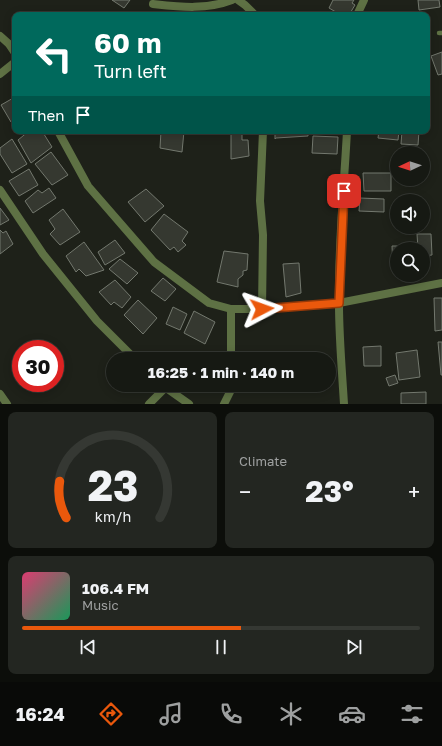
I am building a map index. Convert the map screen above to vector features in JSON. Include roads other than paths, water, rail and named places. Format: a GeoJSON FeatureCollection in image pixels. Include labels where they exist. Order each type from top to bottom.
{"type":"FeatureCollection","features":[{"type":"Feature","properties":{"kind":"street"},"geometry":{"type":"LineString","coordinates":[[153,4],[191,8],[205,7],[232,0]]}},
{"type":"Feature","properties":{"kind":"street"},"geometry":{"type":"LineString","coordinates":[[238,0],[245,4],[252,12]]}},
{"type":"Feature","properties":{"kind":"street"},"geometry":{"type":"LineString","coordinates":[[358,12],[364,0]]}},
{"type":"Feature","properties":{"kind":"street"},"geometry":{"type":"LineString","coordinates":[[0,36],[12,48]]}},
{"type":"Feature","properties":{"kind":"street"},"geometry":{"type":"LineString","coordinates":[[0,74],[12,64]]}},
{"type":"Feature","properties":{"kind":"street"},"geometry":{"type":"LineString","coordinates":[[60,134],[88,186],[154,262],[209,302],[232,309],[262,309],[339,303],[442,283]]}},
{"type":"Feature","properties":{"kind":"street"},"geometry":{"type":"LineString","coordinates":[[262,309],[263,235],[260,201],[263,134]]}},
{"type":"Feature","properties":{"kind":"street"},"geometry":{"type":"LineString","coordinates":[[344,404],[339,303],[347,134]]}},
{"type":"Feature","properties":{"kind":"street"},"geometry":{"type":"LineString","coordinates":[[0,190],[43,254],[97,322],[128,352]]}},
{"type":"Feature","properties":{"kind":"street"},"geometry":{"type":"LineString","coordinates":[[231,352],[232,309]]}},
{"type":"Feature","properties":{"kind":"street"},"geometry":{"type":"LineString","coordinates":[[148,404],[159,392]]}},
{"type":"Feature","properties":{"kind":"street"},"geometry":{"type":"LineString","coordinates":[[170,392],[188,404]]}},
{"type":"Feature","properties":{"kind":"street"},"geometry":{"type":"LineString","coordinates":[[224,404],[230,392]]}},
{"type":"Feature","properties":{"kind":"street"},"geometry":{"type":"LineString","coordinates":[[0,394],[7,404]]}}]}
